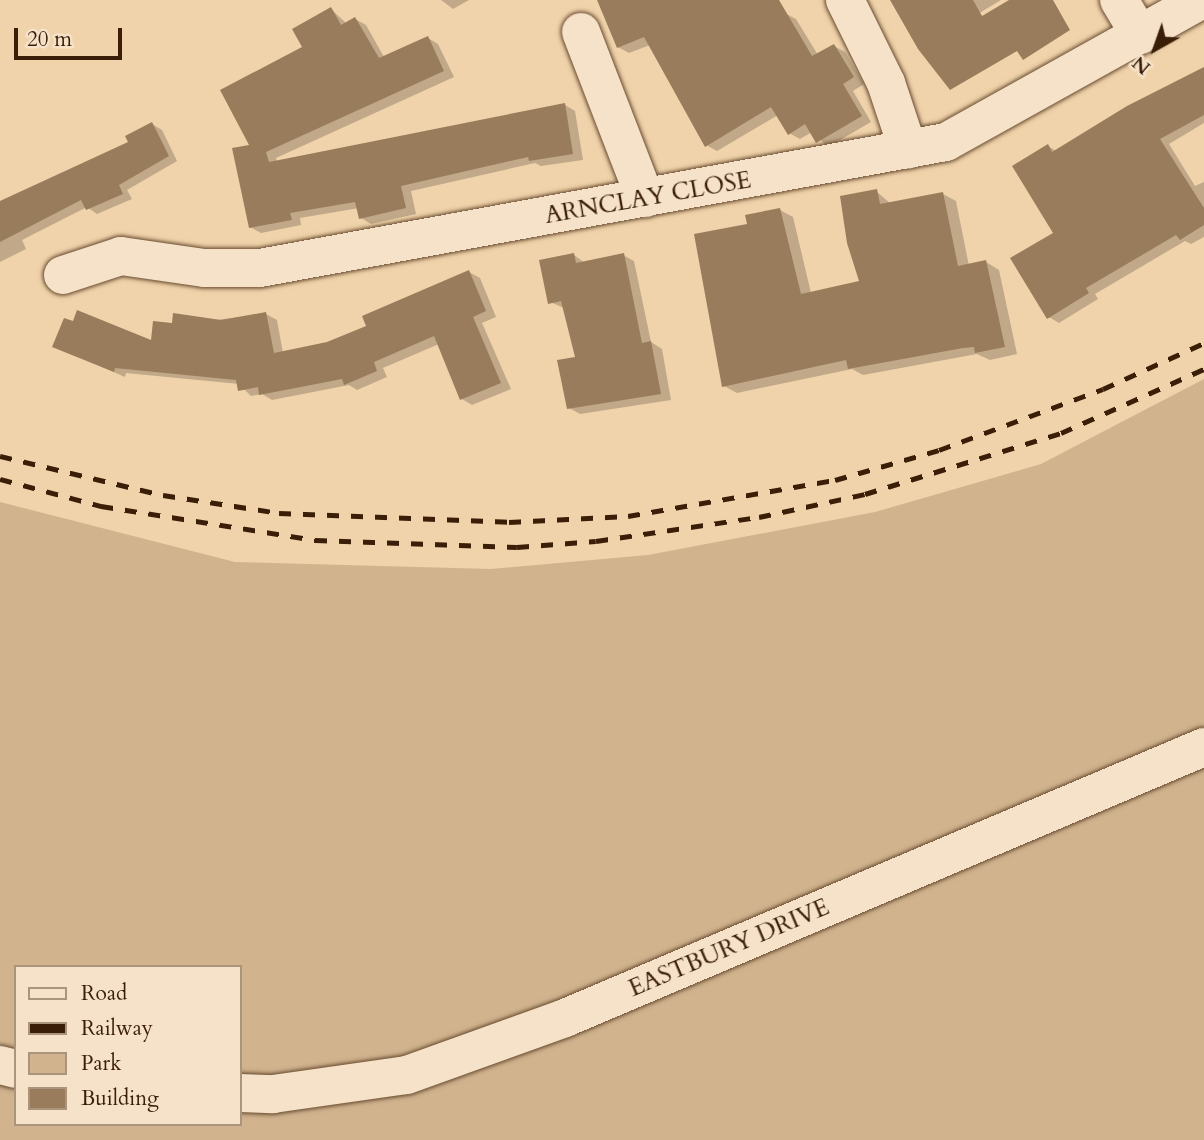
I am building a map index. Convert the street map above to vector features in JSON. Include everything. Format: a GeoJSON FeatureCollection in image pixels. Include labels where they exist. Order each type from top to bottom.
{"type":"FeatureCollection","features":[{"type":"Feature","properties":{"kind":"street"},"geometry":{"type":"LineString","coordinates":[[845,0],[886,83],[908,149]]}},
{"type":"Feature","properties":{"kind":"street"},"geometry":{"type":"LineString","coordinates":[[1119,0],[1140,35]]}},
{"type":"Feature","properties":{"kind":"street","name":"ARNCLAY CLOSE"},"geometry":{"type":"LineString","coordinates":[[62,275],[121,256],[204,268],[260,268],[946,142],[984,124],[1200,0]]}},
{"type":"Feature","properties":{"kind":"street"},"geometry":{"type":"LineString","coordinates":[[581,32],[645,198]]}},
{"type":"Feature","properties":{"kind":"street","name":"EASTBURY DRIVE"},"geometry":{"type":"LineString","coordinates":[[242,1093],[273,1094],[419,1071],[565,1018],[1204,747]]}},
{"type":"Feature","properties":{"kind":"green space"},"geometry":{"type":"Polygon","coordinates":[[[1204,379],[1204,1140],[0,1140],[0,502],[235,562],[491,569],[648,555],[875,512],[1041,464],[1204,379]]]}},
{"type":"Feature","properties":{"kind":"building"},"geometry":{"type":"Polygon","coordinates":[[[597,0],[779,0],[812,56],[834,44],[854,77],[843,84],[862,116],[816,143],[805,124],[788,135],[771,107],[705,147],[644,37],[617,48],[597,0]]]}},
{"type":"Feature","properties":{"kind":"building"},"geometry":{"type":"Polygon","coordinates":[[[890,0],[973,0],[982,16],[1009,0],[1053,0],[1070,30],[1023,60],[1017,51],[950,90],[918,49],[890,0]]]}},
{"type":"Feature","properties":{"kind":"building"},"geometry":{"type":"Polygon","coordinates":[[[331,7],[341,25],[355,17],[379,58],[428,36],[444,71],[266,152],[269,162],[565,103],[573,154],[529,161],[528,157],[401,186],[406,208],[359,219],[355,202],[290,213],[292,220],[249,228],[232,148],[249,145],[220,90],[302,47],[292,29],[331,7]]]}},
{"type":"Feature","properties":{"kind":"building"},"geometry":{"type":"Polygon","coordinates":[[[1204,67],[1204,115],[1160,139],[1204,208],[1204,225],[1180,240],[1176,235],[1086,288],[1089,293],[1047,319],[1010,258],[1053,233],[1012,166],[1048,144],[1052,152],[1127,106],[1204,67]]]}},
{"type":"Feature","properties":{"kind":"building"},"geometry":{"type":"Polygon","coordinates":[[[152,122],[169,156],[119,185],[123,194],[86,210],[81,200],[0,242],[0,201],[128,142],[125,136],[152,122]]]}},
{"type":"Feature","properties":{"kind":"building"},"geometry":{"type":"Polygon","coordinates":[[[877,189],[880,204],[943,192],[958,266],[986,260],[1005,347],[975,353],[974,347],[963,348],[848,369],[846,360],[722,387],[694,234],[747,224],[745,215],[780,208],[801,294],[859,281],[847,243],[840,196],[877,189]]]}},
{"type":"Feature","properties":{"kind":"building"},"geometry":{"type":"Polygon","coordinates":[[[574,253],[576,263],[624,253],[642,343],[651,341],[661,394],[567,409],[557,360],[575,357],[561,301],[548,304],[539,260],[574,253]]]}},
{"type":"Feature","properties":{"kind":"building"},"geometry":{"type":"Polygon","coordinates":[[[469,270],[486,311],[473,317],[501,383],[460,400],[434,336],[374,362],[377,371],[344,385],[342,379],[259,395],[258,387],[238,391],[236,380],[115,368],[114,372],[52,347],[64,318],[73,321],[77,310],[151,340],[153,321],[172,323],[173,313],[221,320],[266,312],[274,353],[327,342],[366,326],[362,316],[469,270]]]}},
{"type":"Feature","properties":{"kind":"railway"},"geometry":{"type":"LineString","coordinates":[[0,456],[163,495],[279,513],[509,522],[628,516],[835,480],[939,450],[1103,389],[1204,343]]}},
{"type":"Feature","properties":{"kind":"railway"},"geometry":{"type":"LineString","coordinates":[[0,479],[101,506],[315,540],[517,547],[596,541],[759,517],[865,494],[1061,433],[1204,369]]}}]}
